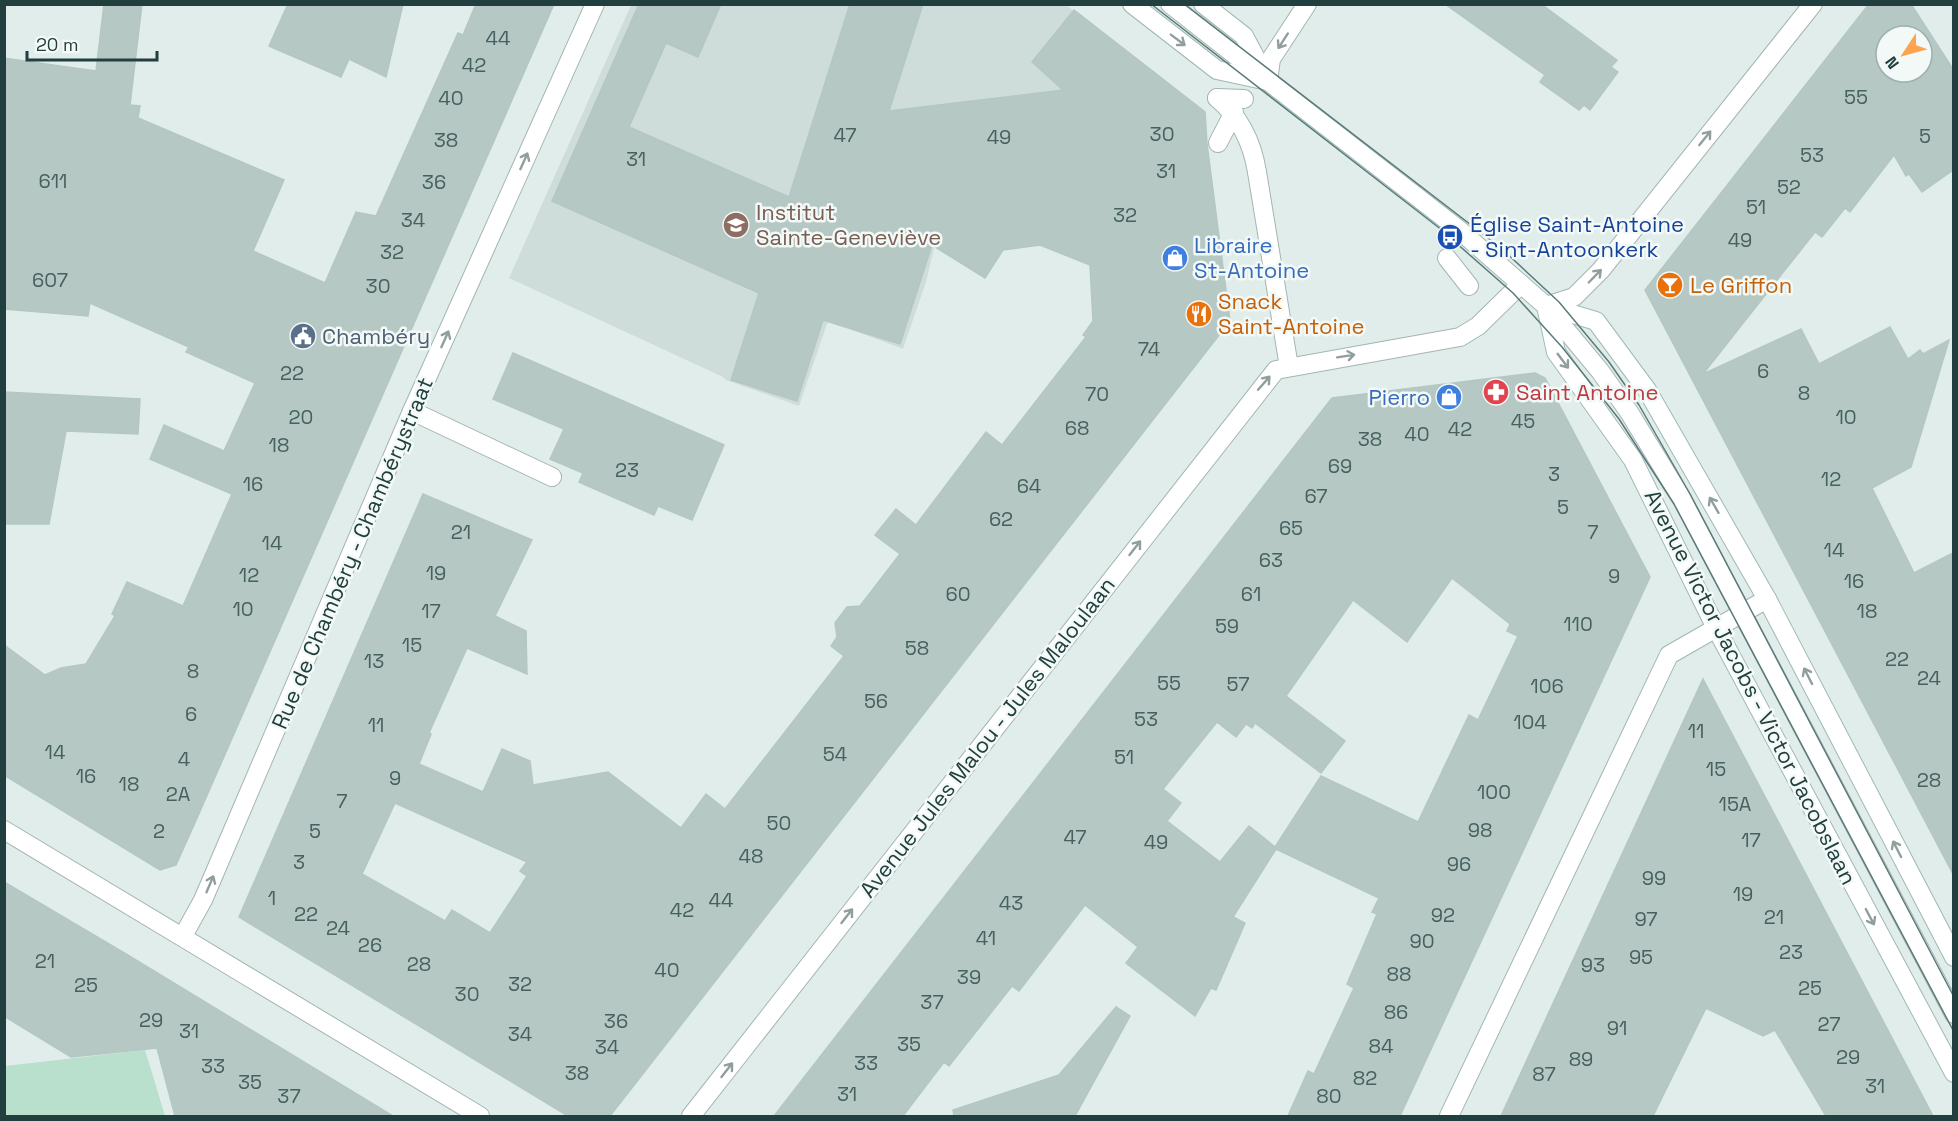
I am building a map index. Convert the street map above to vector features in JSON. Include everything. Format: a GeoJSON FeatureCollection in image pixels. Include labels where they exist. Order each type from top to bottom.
{"type":"FeatureCollection","features":[{"type":"Feature","properties":{"kind":"street","name":"Rue de Chambéry - Chambérystraat"},"geometry":{"type":"LineString","coordinates":[[183,936],[203,900],[412,411],[595,4]]}},
{"type":"Feature","properties":{"kind":"street"},"geometry":{"type":"LineString","coordinates":[[1132,4],[1217,70],[1268,81]]}},
{"type":"Feature","properties":{"kind":"street"},"geometry":{"type":"LineString","coordinates":[[1170,4],[1458,228],[1546,306],[1596,321],[1647,390],[1767,599],[1953,957]]}},
{"type":"Feature","properties":{"kind":"street"},"geometry":{"type":"LineString","coordinates":[[1203,4],[1244,36],[1268,81]]}},
{"type":"Feature","properties":{"kind":"street"},"geometry":{"type":"LineString","coordinates":[[1268,81],[1271,59],[1307,4]]}},
{"type":"Feature","properties":{"kind":"street"},"geometry":{"type":"LineString","coordinates":[[1546,306],[1574,297],[1601,270],[1813,4]]}},
{"type":"Feature","properties":{"kind":"street"},"geometry":{"type":"LineString","coordinates":[[1218,143],[1239,106],[1253,149],[1289,367],[1460,338],[1478,326],[1521,284]]}},
{"type":"Feature","properties":{"kind":"street"},"geometry":{"type":"LineString","coordinates":[[1447,258],[1469,286]]}},
{"type":"Feature","properties":{"kind":"street","name":"Avenue Victor Jacobs - Victor Jacobslaan"},"geometry":{"type":"LineString","coordinates":[[1546,306],[1600,371],[1629,412],[1682,499],[1953,1014]]}},
{"type":"Feature","properties":{"kind":"street","name":"Avenue Victor Jacobs - Victor Jacobslaan"},"geometry":{"type":"LineString","coordinates":[[1546,306],[1556,352],[1633,460],[1716,628],[1953,1073]]}},
{"type":"Feature","properties":{"kind":"street","name":"Avenue Jules Malou - Jules Maloulaan"},"geometry":{"type":"LineString","coordinates":[[691,1116],[1263,384],[1276,370],[1289,367]]}},
{"type":"Feature","properties":{"kind":"street"},"geometry":{"type":"LineString","coordinates":[[412,411],[552,477]]}},
{"type":"Feature","properties":{"kind":"street"},"geometry":{"type":"LineString","coordinates":[[1449,1116],[1669,655],[1767,599]]}},
{"type":"Feature","properties":{"kind":"street"},"geometry":{"type":"LineString","coordinates":[[4,830],[480,1116]]}},
{"type":"Feature","properties":{"kind":"shaded area","name":"Institut Sainte-Geneviève"},"geometry":{"type":"Polygon","coordinates":[[[631,5],[1066,5],[1141,63],[951,178],[926,282],[903,349],[828,321],[799,406],[726,380],[509,278],[631,5]]]}},
{"type":"Feature","properties":{"kind":"green space"},"geometry":{"type":"Polygon","coordinates":[[[145,1050],[165,1116],[5,1116],[5,1066],[145,1050]]]}},
{"type":"Feature","properties":{"kind":"building"},"geometry":{"type":"Polygon","coordinates":[[[104,4],[142,4],[130,105],[140,106],[138,118],[284,180],[253,251],[325,283],[356,212],[376,216],[458,33],[463,35],[476,4],[554,4],[176,865],[160,870],[4,775],[4,645],[45,675],[61,668],[86,664],[115,616],[112,614],[127,582],[183,606],[232,494],[150,459],[164,425],[224,451],[255,383],[186,352],[189,347],[90,303],[88,316],[4,309],[4,58],[96,71],[104,4]]]}},
{"type":"Feature","properties":{"kind":"building"},"geometry":{"type":"Polygon","coordinates":[[[288,4],[403,4],[386,77],[349,59],[341,77],[269,46],[288,4]]]}},
{"type":"Feature","properties":{"kind":"building"},"geometry":{"type":"Polygon","coordinates":[[[639,4],[721,4],[698,57],[666,43],[629,127],[789,197],[850,4],[923,4],[889,111],[1063,90],[1032,62],[1074,10],[1205,112],[1207,144],[1230,321],[610,1116],[568,1116],[239,917],[423,494],[532,540],[495,616],[526,631],[527,674],[467,648],[429,733],[431,734],[419,764],[483,792],[502,749],[530,761],[533,785],[608,772],[681,828],[706,794],[725,809],[844,656],[831,646],[837,637],[835,623],[847,607],[860,606],[900,554],[875,535],[896,509],[916,525],[986,432],[1002,445],[1086,337],[1083,335],[1093,321],[1090,265],[1040,245],[1003,250],[985,278],[932,245],[900,344],[823,320],[797,401],[731,380],[759,293],[552,201],[639,4]],[[395,803],[362,874],[445,921],[452,910],[490,933],[527,876],[520,871],[527,862],[395,803]]]}},
{"type":"Feature","properties":{"kind":"building"},"geometry":{"type":"Polygon","coordinates":[[[1445,4],[1541,4],[1617,60],[1611,67],[1618,72],[1590,110],[1584,105],[1579,110],[1540,82],[1545,75],[1445,4]]]}},
{"type":"Feature","properties":{"kind":"building"},"geometry":{"type":"Polygon","coordinates":[[[1869,4],[1911,4],[1924,24],[1874,24],[1874,84],[1934,84],[1934,40],[1953,69],[1953,170],[1922,192],[1909,174],[1906,176],[1894,155],[1850,212],[1845,208],[1822,237],[1815,232],[1703,374],[1801,329],[1819,364],[1890,327],[1908,359],[1920,350],[1923,354],[1949,340],[1911,467],[1872,488],[1914,573],[1953,553],[1953,874],[1645,290],[1869,4]]]}},
{"type":"Feature","properties":{"kind":"building"},"geometry":{"type":"Polygon","coordinates":[[[513,353],[724,445],[692,520],[658,506],[654,515],[579,482],[583,473],[550,459],[564,429],[493,399],[513,353]]]}},
{"type":"Feature","properties":{"kind":"building"},"geometry":{"type":"Polygon","coordinates":[[[1535,373],[1545,378],[1650,577],[1400,1116],[1288,1116],[1308,1071],[1314,1074],[1354,988],[1347,984],[1377,914],[1372,912],[1379,898],[1276,849],[1233,917],[1245,923],[1216,990],[1211,988],[1195,1016],[1126,963],[1138,947],[1085,905],[1019,991],[1012,986],[949,1066],[944,1062],[903,1116],[774,1116],[1332,398],[1535,373]],[[1452,578],[1407,642],[1353,600],[1286,696],[1345,741],[1321,773],[1255,723],[1252,728],[1246,724],[1236,737],[1217,722],[1163,789],[1181,803],[1167,821],[1220,862],[1249,826],[1275,847],[1321,776],[1418,822],[1469,715],[1478,720],[1518,636],[1507,631],[1510,624],[1452,578]]]}},
{"type":"Feature","properties":{"kind":"building"},"geometry":{"type":"Polygon","coordinates":[[[4,392],[140,399],[138,434],[66,431],[49,524],[4,524],[4,392]]]}},
{"type":"Feature","properties":{"kind":"building"},"geometry":{"type":"Polygon","coordinates":[[[1703,679],[1933,1116],[1826,1116],[1775,1030],[1763,1036],[1706,1008],[1653,1116],[1501,1116],[1703,679]]]}},
{"type":"Feature","properties":{"kind":"building"},"geometry":{"type":"Polygon","coordinates":[[[4,882],[393,1116],[175,1116],[157,1048],[71,1057],[4,1016],[4,882]]]}},
{"type":"Feature","properties":{"kind":"building"},"geometry":{"type":"Polygon","coordinates":[[[1116,1007],[1130,1016],[1075,1116],[954,1116],[953,1110],[1059,1075],[1116,1007]]]}},
{"type":"Feature","properties":{"kind":"tram line"},"geometry":{"type":"LineString","coordinates":[[1151,4],[1438,227],[1513,293],[1562,347],[1619,419],[1674,504],[1954,1032]]}},
{"type":"Feature","properties":{"kind":"tram line"},"geometry":{"type":"LineString","coordinates":[[1184,4],[1501,248],[1559,302],[1609,362],[1639,405],[1690,494],[1954,997]]}},
{"type":"Feature","properties":{"kind":"place","name":"Institut Sainte-Geneviève"},"geometry":{"type":"Point","coordinates":[736,225]}},
{"type":"Feature","properties":{"kind":"place","name":"Église Saint-Antoine - Sint-Antoonkerk"},"geometry":{"type":"Point","coordinates":[1450,237]}},
{"type":"Feature","properties":{"kind":"place","name":"Libraire St-Antoine"},"geometry":{"type":"Point","coordinates":[1175,258]}},
{"type":"Feature","properties":{"kind":"place","name":"Le Griffon"},"geometry":{"type":"Point","coordinates":[1670,285]}},
{"type":"Feature","properties":{"kind":"place","name":"Snack Saint-Antoine"},"geometry":{"type":"Point","coordinates":[1199,314]}},
{"type":"Feature","properties":{"kind":"place","name":"Chambéry"},"geometry":{"type":"Point","coordinates":[303,336]}},
{"type":"Feature","properties":{"kind":"place","name":"Saint Antoine"},"geometry":{"type":"Point","coordinates":[1496,392]}},
{"type":"Feature","properties":{"kind":"place","name":"Pierro"},"geometry":{"type":"Point","coordinates":[1449,397]}}]}
